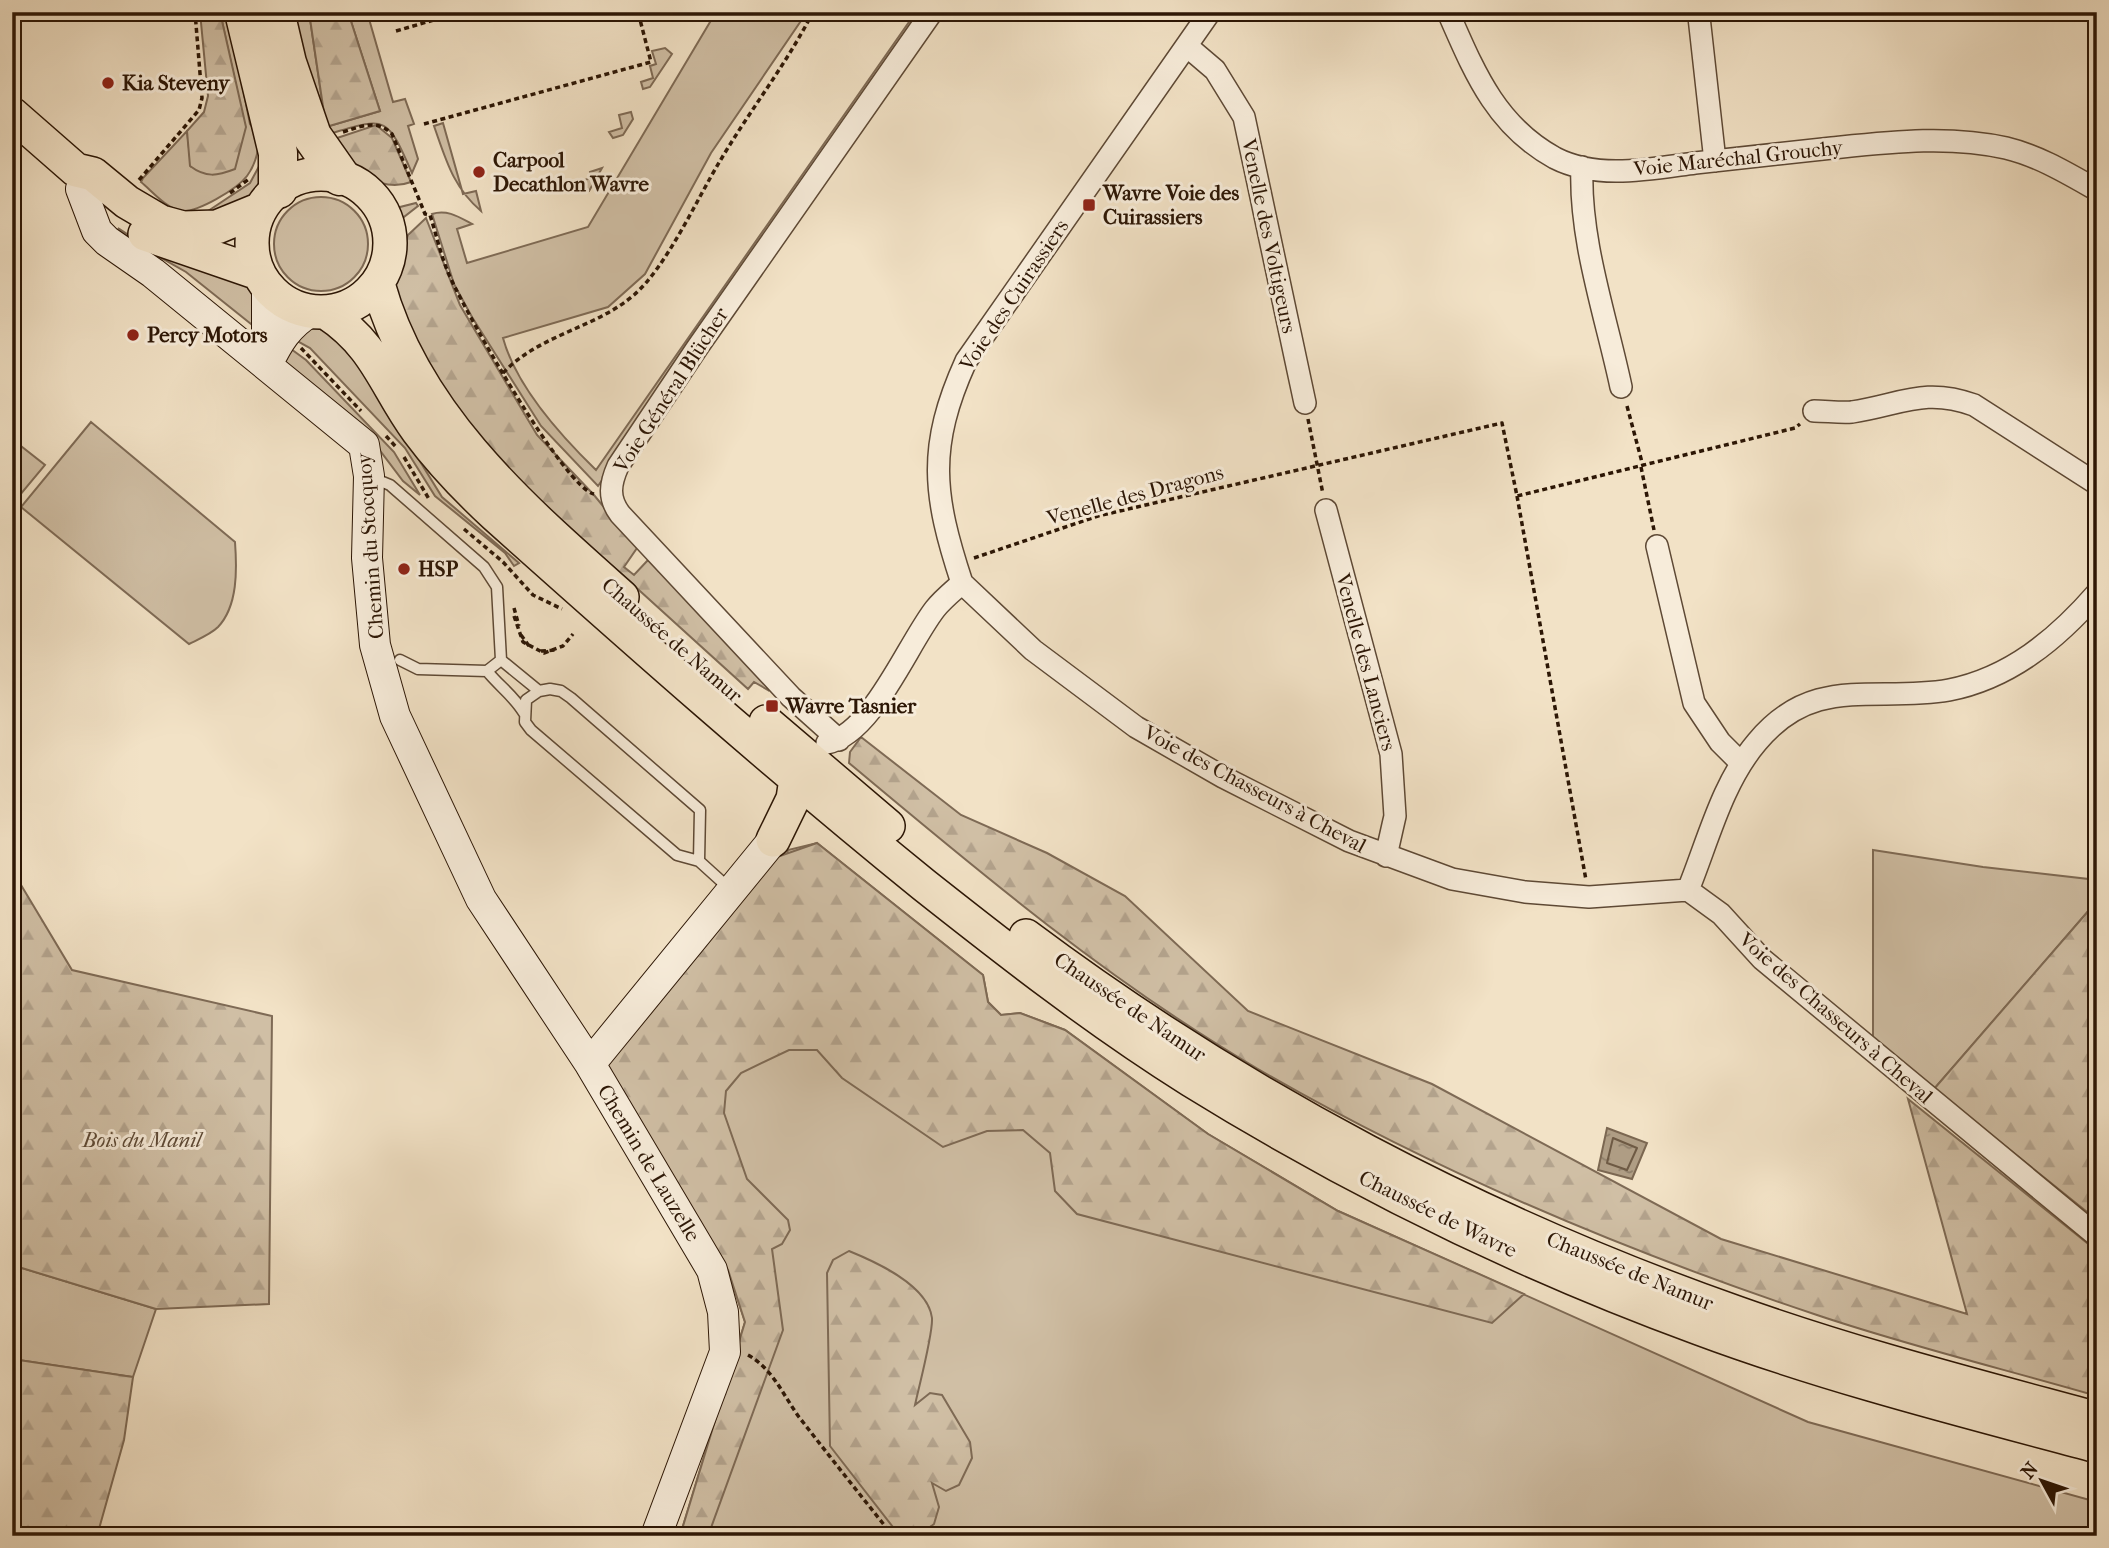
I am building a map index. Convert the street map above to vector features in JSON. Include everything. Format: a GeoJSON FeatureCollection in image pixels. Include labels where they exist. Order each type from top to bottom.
{"type":"FeatureCollection","features":[{"type":"Feature","properties":{"kind":"highway"},"geometry":{"type":"LineString","coordinates":[[244,12],[278,153],[263,192]]}},
{"type":"Feature","properties":{"kind":"highway"},"geometry":{"type":"LineString","coordinates":[[275,12],[287,62],[312,136],[340,176]]}},
{"type":"Feature","properties":{"kind":"main road","name":"Chaussée de Namur"},"geometry":{"type":"LineString","coordinates":[[12,114],[118,219],[167,244],[263,280],[286,303],[319,313],[362,340],[418,431],[466,488],[797,764],[986,934]]}},
{"type":"Feature","properties":{"kind":"main road","name":"Chaussée de Namur"},"geometry":{"type":"LineString","coordinates":[[78,180],[93,174],[145,214],[183,228],[217,227],[263,192],[294,180],[314,174],[340,176]]}},
{"type":"Feature","properties":{"kind":"main road"},"geometry":{"type":"LineString","coordinates":[[319,313],[362,300],[378,284],[389,259],[391,243],[386,216],[368,192],[340,176]]}},
{"type":"Feature","properties":{"kind":"main road"},"geometry":{"type":"LineString","coordinates":[[263,192],[253,232],[252,253],[263,280]]}},
{"type":"Feature","properties":{"kind":"main road","name":"Chaussée de Namur"},"geometry":{"type":"LineString","coordinates":[[378,284],[390,317],[423,383],[439,411],[474,457],[797,764]]}},
{"type":"Feature","properties":{"kind":"main road"},"geometry":{"type":"LineString","coordinates":[[773,840],[793,799],[797,764]]}},
{"type":"Feature","properties":{"kind":"main road","name":"Chaussée de Namur"},"geometry":{"type":"LineString","coordinates":[[835,797],[1116,1001],[1297,1113],[1401,1168],[1583,1254],[1736,1313],[1848,1349],[2097,1419]]}},
{"type":"Feature","properties":{"kind":"main road"},"geometry":{"type":"LineString","coordinates":[[773,840],[835,797]]}},
{"type":"Feature","properties":{"kind":"main road","name":"Chaussée de Wavre"},"geometry":{"type":"LineString","coordinates":[[986,934],[1088,1010],[1191,1079],[1350,1171],[1494,1243],[1638,1305],[1752,1346],[1889,1389],[2097,1446]]}},
{"type":"Feature","properties":{"kind":"street","name":"Voie Général Blücher"},"geometry":{"type":"LineString","coordinates":[[839,740],[772,677],[620,514],[612,497],[612,479],[696,348],[932,12]]}},
{"type":"Feature","properties":{"kind":"street","name":"Voie des Cuirassiers"},"geometry":{"type":"LineString","coordinates":[[963,572],[946,528],[937,483],[941,426],[952,392],[984,332],[1188,47],[1210,12]]}},
{"type":"Feature","properties":{"kind":"street","name":"Voie Maréchal Grouchy"},"geometry":{"type":"LineString","coordinates":[[1448,12],[1482,89],[1502,115],[1532,143],[1557,159],[1595,171],[1900,141],[1966,141],[2029,155],[2097,190]]}},
{"type":"Feature","properties":{"kind":"street"},"geometry":{"type":"LineString","coordinates":[[1699,17],[1715,161]]}},
{"type":"Feature","properties":{"kind":"street","name":"Venelle des Voltigeurs"},"geometry":{"type":"LineString","coordinates":[[1188,47],[1216,70],[1244,117],[1307,412]]}},
{"type":"Feature","properties":{"kind":"street"},"geometry":{"type":"LineString","coordinates":[[1582,167],[1581,195],[1585,223],[1622,387]]}},
{"type":"Feature","properties":{"kind":"street","name":"Chemin du Stocquoy"},"geometry":{"type":"LineString","coordinates":[[78,180],[93,224],[107,241],[153,273],[364,445],[369,476],[367,558],[375,645],[395,716],[481,899],[590,1064]]}},
{"type":"Feature","properties":{"kind":"street"},"geometry":{"type":"LineString","coordinates":[[263,280],[267,366]]}},
{"type":"Feature","properties":{"kind":"street"},"geometry":{"type":"LineString","coordinates":[[267,366],[278,341],[295,321],[319,313]]}},
{"type":"Feature","properties":{"kind":"street"},"geometry":{"type":"LineString","coordinates":[[1814,411],[1851,412],[1920,396],[1956,399],[1974,405],[2097,484]]}},
{"type":"Feature","properties":{"kind":"street","name":"Venelle des Lanciers"},"geometry":{"type":"LineString","coordinates":[[1325,504],[1391,754],[1395,816],[1386,856]]}},
{"type":"Feature","properties":{"kind":"street"},"geometry":{"type":"LineString","coordinates":[[1657,546],[1694,703],[1720,743],[1741,763]]}},
{"type":"Feature","properties":{"kind":"street"},"geometry":{"type":"LineString","coordinates":[[797,764],[839,740],[868,712],[936,608],[963,572]]}},
{"type":"Feature","properties":{"kind":"street","name":"Voie des Chasseurs à Cheval"},"geometry":{"type":"LineString","coordinates":[[963,572],[1033,650],[1136,727],[1223,777],[1349,841],[1452,879],[1525,892],[1589,897],[1688,890],[1721,914],[1782,975],[2097,1236]]}},
{"type":"Feature","properties":{"kind":"street"},"geometry":{"type":"LineString","coordinates":[[1688,890],[1741,763],[1772,726],[1812,702],[1851,692],[1924,693],[1951,689],[2012,666],[2045,646],[2097,593]]}},
{"type":"Feature","properties":{"kind":"street"},"geometry":{"type":"LineString","coordinates":[[835,797],[839,740]]}},
{"type":"Feature","properties":{"kind":"street","name":"Chemin de Lauzelle"},"geometry":{"type":"LineString","coordinates":[[656,1536],[725,1352],[723,1312],[712,1270],[590,1064],[773,840]]}},
{"type":"Feature","properties":{"kind":"lane"},"geometry":{"type":"LineString","coordinates":[[369,476],[390,485],[484,567],[497,587],[501,660],[539,691]]}},
{"type":"Feature","properties":{"kind":"lane"},"geometry":{"type":"LineString","coordinates":[[400,660],[418,669],[487,671],[501,660]]}},
{"type":"Feature","properties":{"kind":"lane"},"geometry":{"type":"LineString","coordinates":[[487,671],[499,687],[516,700],[524,713]]}},
{"type":"Feature","properties":{"kind":"lane"},"geometry":{"type":"LineString","coordinates":[[699,861],[700,810],[688,797],[561,691],[539,691],[526,700],[525,722],[531,730],[677,855],[699,861],[733,892]]}},
{"type":"Feature","properties":{"kind":"path"},"geometry":{"type":"LineString","coordinates":[[145,191],[137,182],[199,110],[202,98],[195,12]]}},
{"type":"Feature","properties":{"kind":"path"},"geometry":{"type":"LineString","coordinates":[[396,30],[461,12]]}},
{"type":"Feature","properties":{"kind":"path"},"geometry":{"type":"LineString","coordinates":[[425,124],[651,62],[638,12]]}},
{"type":"Feature","properties":{"kind":"path"},"geometry":{"type":"LineString","coordinates":[[503,373],[520,355],[547,340],[605,317],[636,293],[655,269],[747,116],[789,58],[813,12]]}},
{"type":"Feature","properties":{"kind":"path"},"geometry":{"type":"LineString","coordinates":[[335,134],[376,124],[384,126],[392,134],[425,214],[430,215],[450,279],[503,373],[540,432],[580,487],[589,493],[612,497]]}},
{"type":"Feature","properties":{"kind":"path"},"geometry":{"type":"LineString","coordinates":[[219,200],[263,192]]}},
{"type":"Feature","properties":{"kind":"path"},"geometry":{"type":"LineString","coordinates":[[1622,387],[1642,467],[1657,546]]}},
{"type":"Feature","properties":{"kind":"path"},"geometry":{"type":"LineString","coordinates":[[1589,897],[1517,496],[1796,428],[1814,411]]}},
{"type":"Feature","properties":{"kind":"path"},"geometry":{"type":"LineString","coordinates":[[1307,412],[1325,504]]}},
{"type":"Feature","properties":{"kind":"path","name":"Venelle des Dragons"},"geometry":{"type":"LineString","coordinates":[[963,572],[1098,516],[1502,423],[1517,496]]}},
{"type":"Feature","properties":{"kind":"path"},"geometry":{"type":"LineString","coordinates":[[457,523],[498,557],[533,596],[561,609]]}},
{"type":"Feature","properties":{"kind":"path"},"geometry":{"type":"LineString","coordinates":[[507,579],[517,570]]}},
{"type":"Feature","properties":{"kind":"path"},"geometry":{"type":"LineString","coordinates":[[511,596],[523,642],[529,646],[547,653],[573,635]]}},
{"type":"Feature","properties":{"kind":"path"},"geometry":{"type":"LineString","coordinates":[[725,1352],[741,1351],[760,1362],[892,1536]]}},
{"type":"Feature","properties":{"kind":"green space"},"geometry":{"type":"Polygon","coordinates":[[[200,12],[220,12],[246,127],[235,169],[217,174],[201,173],[190,166],[187,131],[204,112],[208,96],[200,12]]]}},
{"type":"Feature","properties":{"kind":"green space"},"geometry":{"type":"Polygon","coordinates":[[[220,12],[228,12],[250,124],[259,135],[258,151],[250,171],[235,187],[197,208],[181,211],[160,199],[141,182],[143,178],[187,131],[191,166],[245,127],[220,12]]]}},
{"type":"Feature","properties":{"kind":"green space"},"geometry":{"type":"Polygon","coordinates":[[[295,12],[309,12],[326,127],[380,111],[348,12],[367,12],[393,102],[405,99],[414,124],[408,126],[418,159],[412,173],[396,140],[382,125],[362,125],[326,135],[301,51],[295,12]]]}},
{"type":"Feature","properties":{"kind":"green space"},"geometry":{"type":"Polygon","coordinates":[[[309,12],[348,12],[380,111],[326,127],[309,12]]]}},
{"type":"Feature","properties":{"kind":"green space"},"geometry":{"type":"Polygon","coordinates":[[[716,12],[807,12],[711,153],[645,274],[608,307],[503,338],[509,356],[529,392],[555,426],[596,470],[916,12],[924,12],[598,486],[541,426],[472,317],[454,284],[432,214],[448,213],[472,224],[457,229],[467,263],[588,227],[716,12]]]}},
{"type":"Feature","properties":{"kind":"green space"},"geometry":{"type":"Polygon","coordinates":[[[665,48],[672,54],[650,87],[643,89],[641,82],[653,78],[650,66],[656,64],[652,51],[665,48]]]}},
{"type":"Feature","properties":{"kind":"green space"},"geometry":{"type":"Polygon","coordinates":[[[631,112],[633,119],[623,135],[613,138],[609,132],[622,128],[619,115],[631,112]]]}},
{"type":"Feature","properties":{"kind":"green space"},"geometry":{"type":"Polygon","coordinates":[[[443,123],[462,190],[447,162],[434,126],[443,123]]]}},
{"type":"Feature","properties":{"kind":"green space"},"geometry":{"type":"Polygon","coordinates":[[[376,125],[392,138],[411,182],[398,185],[375,181],[353,168],[325,142],[376,125]]]}},
{"type":"Feature","properties":{"kind":"green space"},"geometry":{"type":"Polygon","coordinates":[[[263,159],[265,184],[247,205],[205,213],[250,183],[263,159]]]}},
{"type":"Feature","properties":{"kind":"green space"},"geometry":{"type":"Polygon","coordinates":[[[602,168],[589,191],[584,192],[578,182],[591,178],[590,172],[602,168]]]}},
{"type":"Feature","properties":{"kind":"green space"},"geometry":{"type":"Polygon","coordinates":[[[476,191],[481,211],[471,202],[465,194],[476,191]]]}},
{"type":"Feature","properties":{"kind":"green space"},"geometry":{"type":"Polygon","coordinates":[[[321,197],[339,200],[354,211],[365,226],[368,244],[365,262],[354,277],[339,288],[321,291],[303,288],[288,277],[277,262],[274,244],[277,226],[288,211],[303,200],[321,197]]]}},
{"type":"Feature","properties":{"kind":"green space"},"geometry":{"type":"Polygon","coordinates":[[[416,203],[418,206],[400,220],[396,208],[416,203]]]}},
{"type":"Feature","properties":{"kind":"green space"},"geometry":{"type":"Polygon","coordinates":[[[426,218],[460,305],[537,435],[594,495],[637,548],[624,567],[634,575],[648,560],[766,678],[768,690],[754,682],[748,689],[500,464],[437,381],[406,320],[393,284],[408,235],[426,218]]]}},
{"type":"Feature","properties":{"kind":"green space"},"geometry":{"type":"Polygon","coordinates":[[[118,228],[150,249],[249,284],[255,292],[256,328],[186,272],[133,242],[118,228]]]}},
{"type":"Feature","properties":{"kind":"green space"},"geometry":{"type":"Polygon","coordinates":[[[315,327],[335,335],[350,348],[442,497],[519,563],[514,566],[505,553],[435,496],[405,448],[310,348],[288,336],[300,328],[315,327]]]}},
{"type":"Feature","properties":{"kind":"green space"},"geometry":{"type":"Polygon","coordinates":[[[291,349],[306,360],[394,452],[420,495],[403,481],[378,448],[284,364],[291,349]]]}},
{"type":"Feature","properties":{"kind":"green space"},"geometry":{"type":"Polygon","coordinates":[[[91,422],[235,542],[235,587],[225,618],[215,630],[189,644],[21,507],[91,422]]]}},
{"type":"Feature","properties":{"kind":"green space"},"geometry":{"type":"Polygon","coordinates":[[[12,439],[45,465],[15,501],[12,499],[12,439]]]}},
{"type":"Feature","properties":{"kind":"green space"},"geometry":{"type":"Polygon","coordinates":[[[861,737],[961,815],[1047,853],[1125,896],[1248,1011],[1432,1084],[1721,1239],[1967,1314],[1908,1099],[2097,1251],[2097,1396],[1852,1326],[1673,1264],[1462,1175],[1325,1106],[1204,1036],[1047,925],[849,763],[850,752],[861,737]]]}},
{"type":"Feature","properties":{"kind":"green space"},"geometry":{"type":"Polygon","coordinates":[[[817,843],[983,975],[988,1002],[1001,1015],[1020,1013],[1065,1030],[1208,1134],[1338,1211],[1808,1422],[2097,1502],[2097,1536],[680,1536],[745,1322],[728,1270],[689,1216],[788,850],[817,843]]]}},
{"type":"Feature","properties":{"kind":"green space"},"geometry":{"type":"Polygon","coordinates":[[[817,843],[983,975],[988,1002],[1001,1015],[1020,1013],[1065,1030],[1208,1134],[1338,1211],[1524,1294],[1492,1323],[1077,1214],[1055,1191],[1050,1153],[1023,1130],[987,1131],[943,1147],[842,1078],[817,1050],[789,1050],[741,1073],[726,1091],[724,1113],[747,1179],[788,1220],[790,1230],[782,1244],[772,1249],[783,1330],[708,1536],[680,1536],[745,1322],[728,1270],[689,1216],[607,1072],[608,1057],[777,857],[817,843]]]}},
{"type":"Feature","properties":{"kind":"green space"},"geometry":{"type":"Polygon","coordinates":[[[1873,850],[1983,867],[2097,880],[2097,901],[1934,1089],[1873,1040],[1873,850]]]}},
{"type":"Feature","properties":{"kind":"green space","name":"Bois du Manil"},"geometry":{"type":"Polygon","coordinates":[[[12,870],[72,970],[272,1016],[269,1304],[156,1309],[12,1265],[12,870]]]}},
{"type":"Feature","properties":{"kind":"green space"},"geometry":{"type":"Polygon","coordinates":[[[2097,901],[2097,1220],[1934,1089],[2097,901]]]}},
{"type":"Feature","properties":{"kind":"green space"},"geometry":{"type":"Polygon","coordinates":[[[849,1251],[899,1276],[921,1295],[928,1306],[932,1326],[915,1405],[930,1393],[942,1395],[970,1442],[972,1458],[959,1485],[946,1491],[932,1483],[939,1507],[934,1524],[916,1535],[906,1536],[896,1531],[830,1446],[827,1273],[833,1260],[849,1251]]]}},
{"type":"Feature","properties":{"kind":"green space"},"geometry":{"type":"Polygon","coordinates":[[[12,1265],[156,1309],[133,1377],[12,1359],[12,1265]]]}},
{"type":"Feature","properties":{"kind":"green space"},"geometry":{"type":"Polygon","coordinates":[[[12,1359],[133,1377],[124,1440],[97,1536],[12,1536],[12,1359]]]}},
{"type":"Feature","properties":{"kind":"water"},"geometry":{"type":"Polygon","coordinates":[[[1607,1128],[1647,1143],[1632,1179],[1598,1170],[1607,1128]]]}},
{"type":"Feature","properties":{"kind":"place","name":"Kia Steveny"},"geometry":{"type":"Point","coordinates":[108,83]}},
{"type":"Feature","properties":{"kind":"place","name":"Carpool Decathlon Wavre"},"geometry":{"type":"Point","coordinates":[479,172]}},
{"type":"Feature","properties":{"kind":"place","name":"Wavre Voie des Cuirassiers"},"geometry":{"type":"Point","coordinates":[1089,205]}},
{"type":"Feature","properties":{"kind":"place","name":"Percy Motors"},"geometry":{"type":"Point","coordinates":[133,335]}},
{"type":"Feature","properties":{"kind":"place","name":"HSP"},"geometry":{"type":"Point","coordinates":[404,569]}},
{"type":"Feature","properties":{"kind":"place","name":"Wavre Tasnier"},"geometry":{"type":"Point","coordinates":[772,706]}}]}
